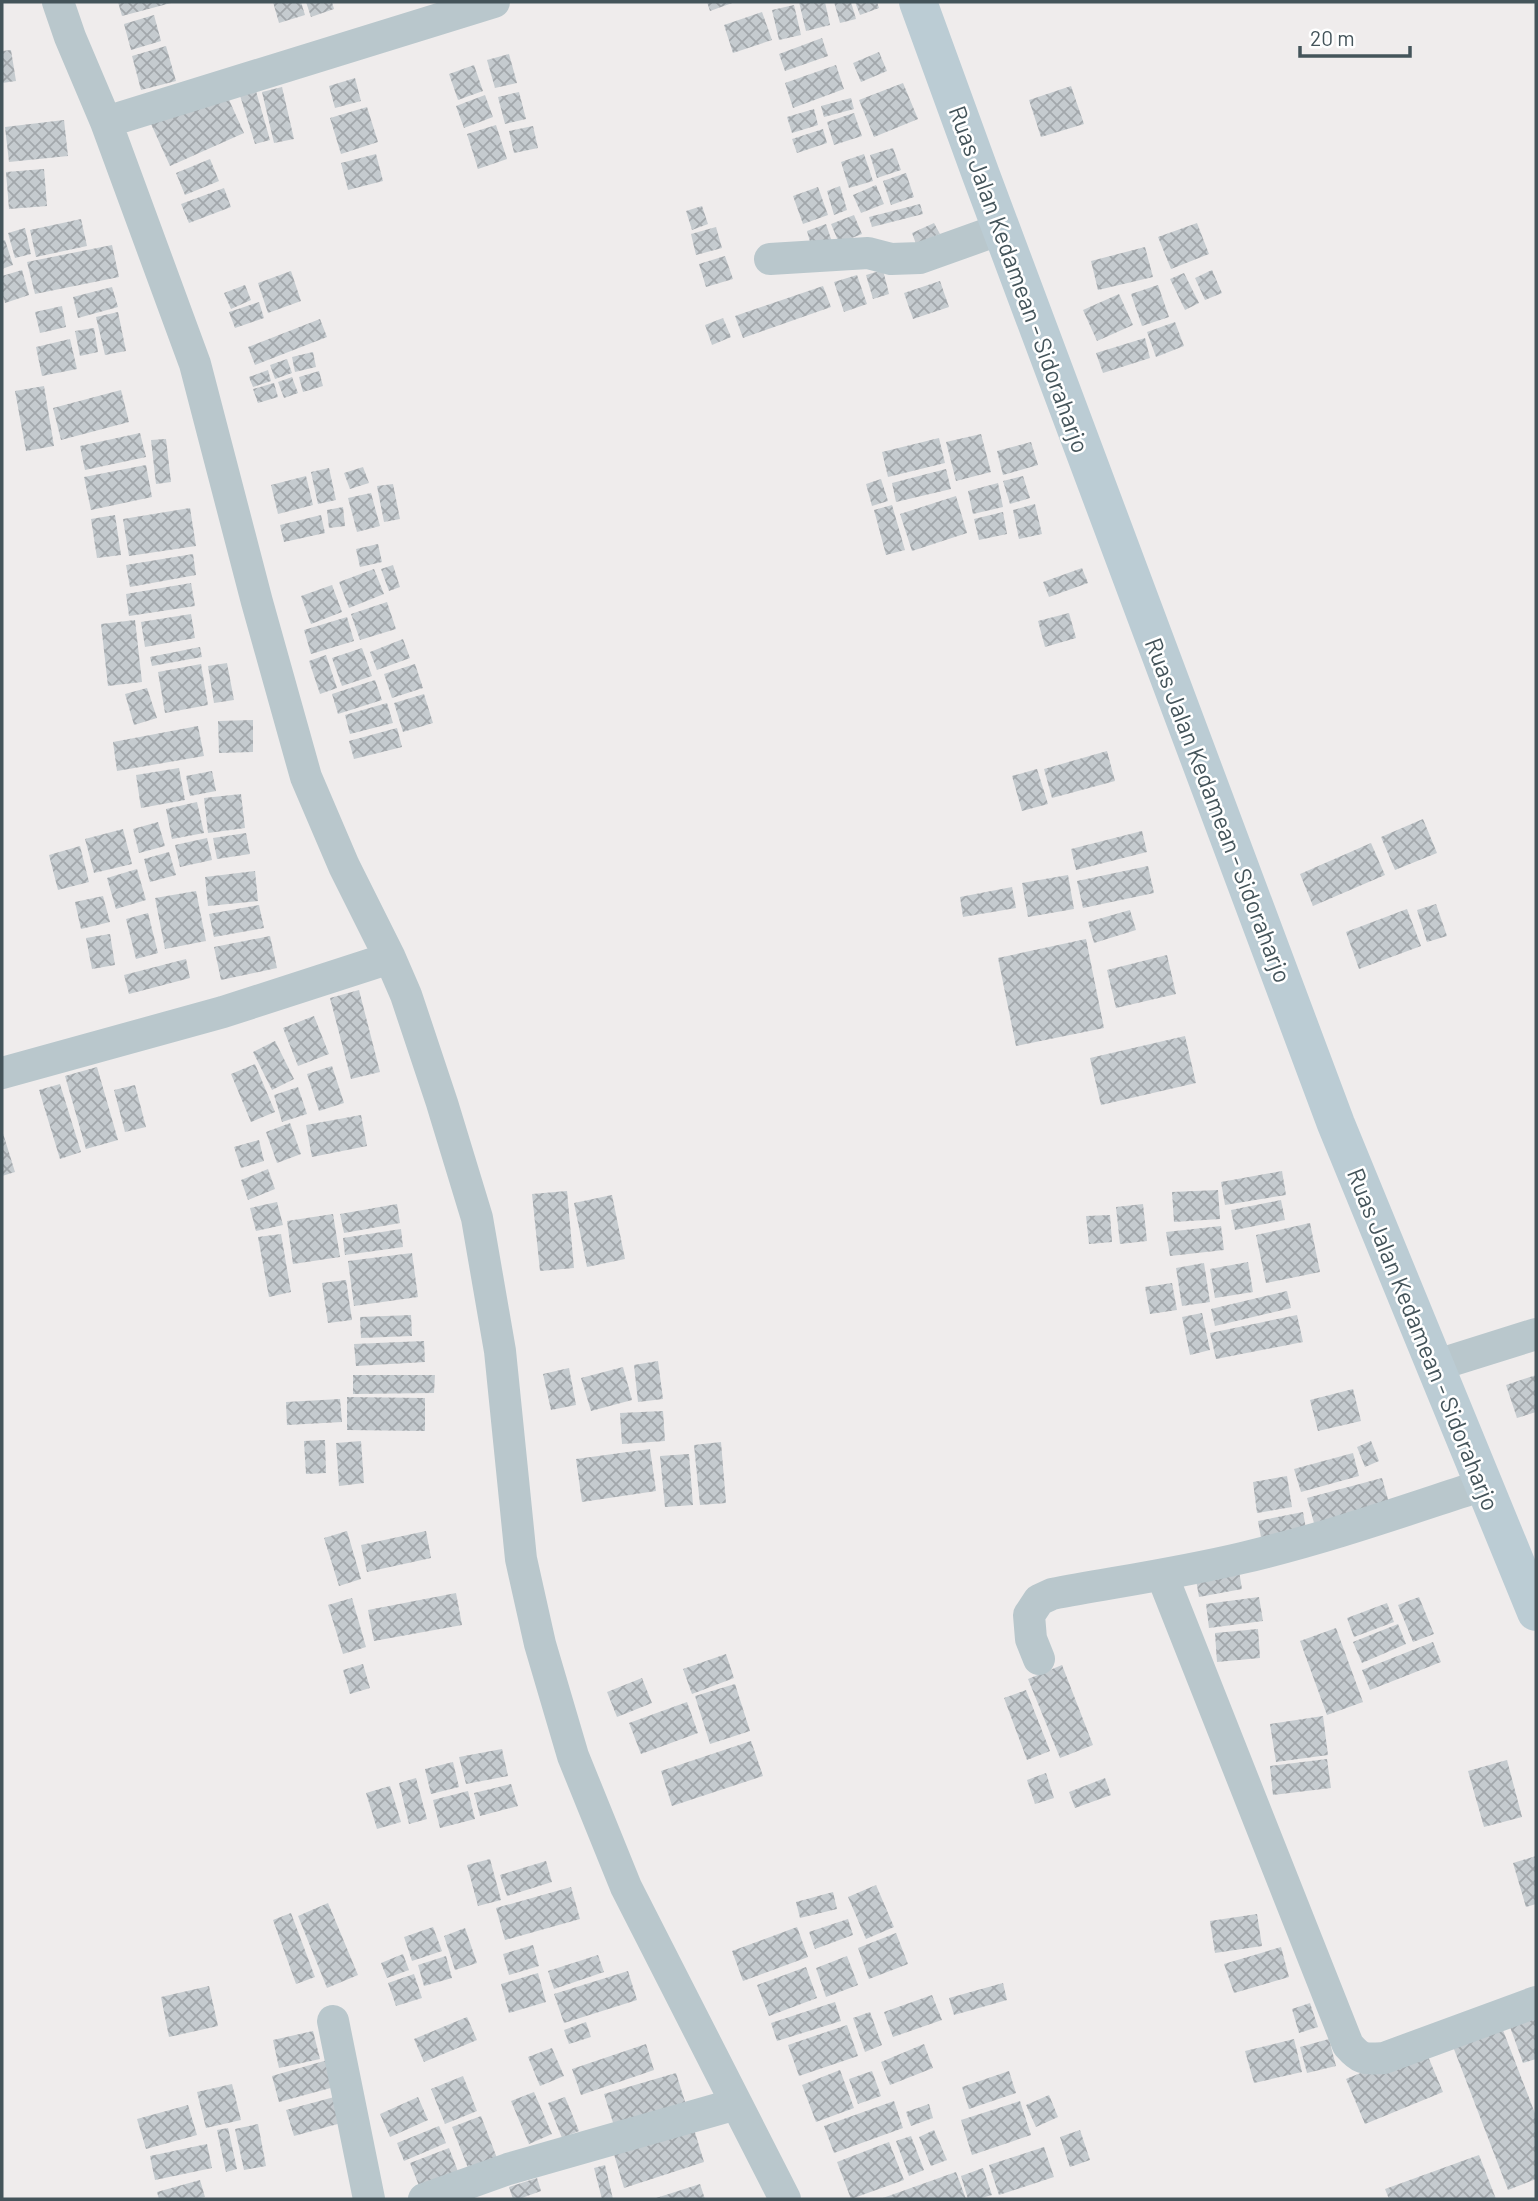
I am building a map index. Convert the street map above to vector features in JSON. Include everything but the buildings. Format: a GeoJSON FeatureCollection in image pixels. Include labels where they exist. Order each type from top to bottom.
{"type":"FeatureCollection","features":[{"type":"Feature","properties":{"kind":"main road","name":"Ruas Jalan Kedamean - Sidoraharjo"},"geometry":{"type":"LineString","coordinates":[[918,2],[1336,1124],[1536,1612]]}},
{"type":"Feature","properties":{"kind":"street"},"geometry":{"type":"LineString","coordinates":[[58,2],[106,122],[195,364],[306,776],[344,866],[406,995],[477,1218],[500,1352],[522,1559],[540,1644],[573,1756],[626,1887],[785,2199]]}},
{"type":"Feature","properties":{"kind":"street"},"geometry":{"type":"LineString","coordinates":[[106,122],[494,2]]}},
{"type":"Feature","properties":{"kind":"street"},"geometry":{"type":"LineString","coordinates":[[770,259],[868,253],[891,259],[920,258],[1001,229]]}},
{"type":"Feature","properties":{"kind":"street"},"geometry":{"type":"LineString","coordinates":[[2,1073],[223,1012],[390,958]]}},
{"type":"Feature","properties":{"kind":"street"},"geometry":{"type":"LineString","coordinates":[[1434,1367],[1536,1334]]}},
{"type":"Feature","properties":{"kind":"street"},"geometry":{"type":"LineString","coordinates":[[1039,1659],[1031,1639],[1029,1615],[1039,1600],[1052,1594],[1244,1558],[1483,1485]]}},
{"type":"Feature","properties":{"kind":"street"},"geometry":{"type":"LineString","coordinates":[[1162,1575],[1348,2045],[1365,2059],[1384,2058],[1536,2002]]}},
{"type":"Feature","properties":{"kind":"street"},"geometry":{"type":"LineString","coordinates":[[333,2021],[369,2199]]}},
{"type":"Feature","properties":{"kind":"street"},"geometry":{"type":"LineString","coordinates":[[424,2199],[508,2169],[736,2104]]}}]}
